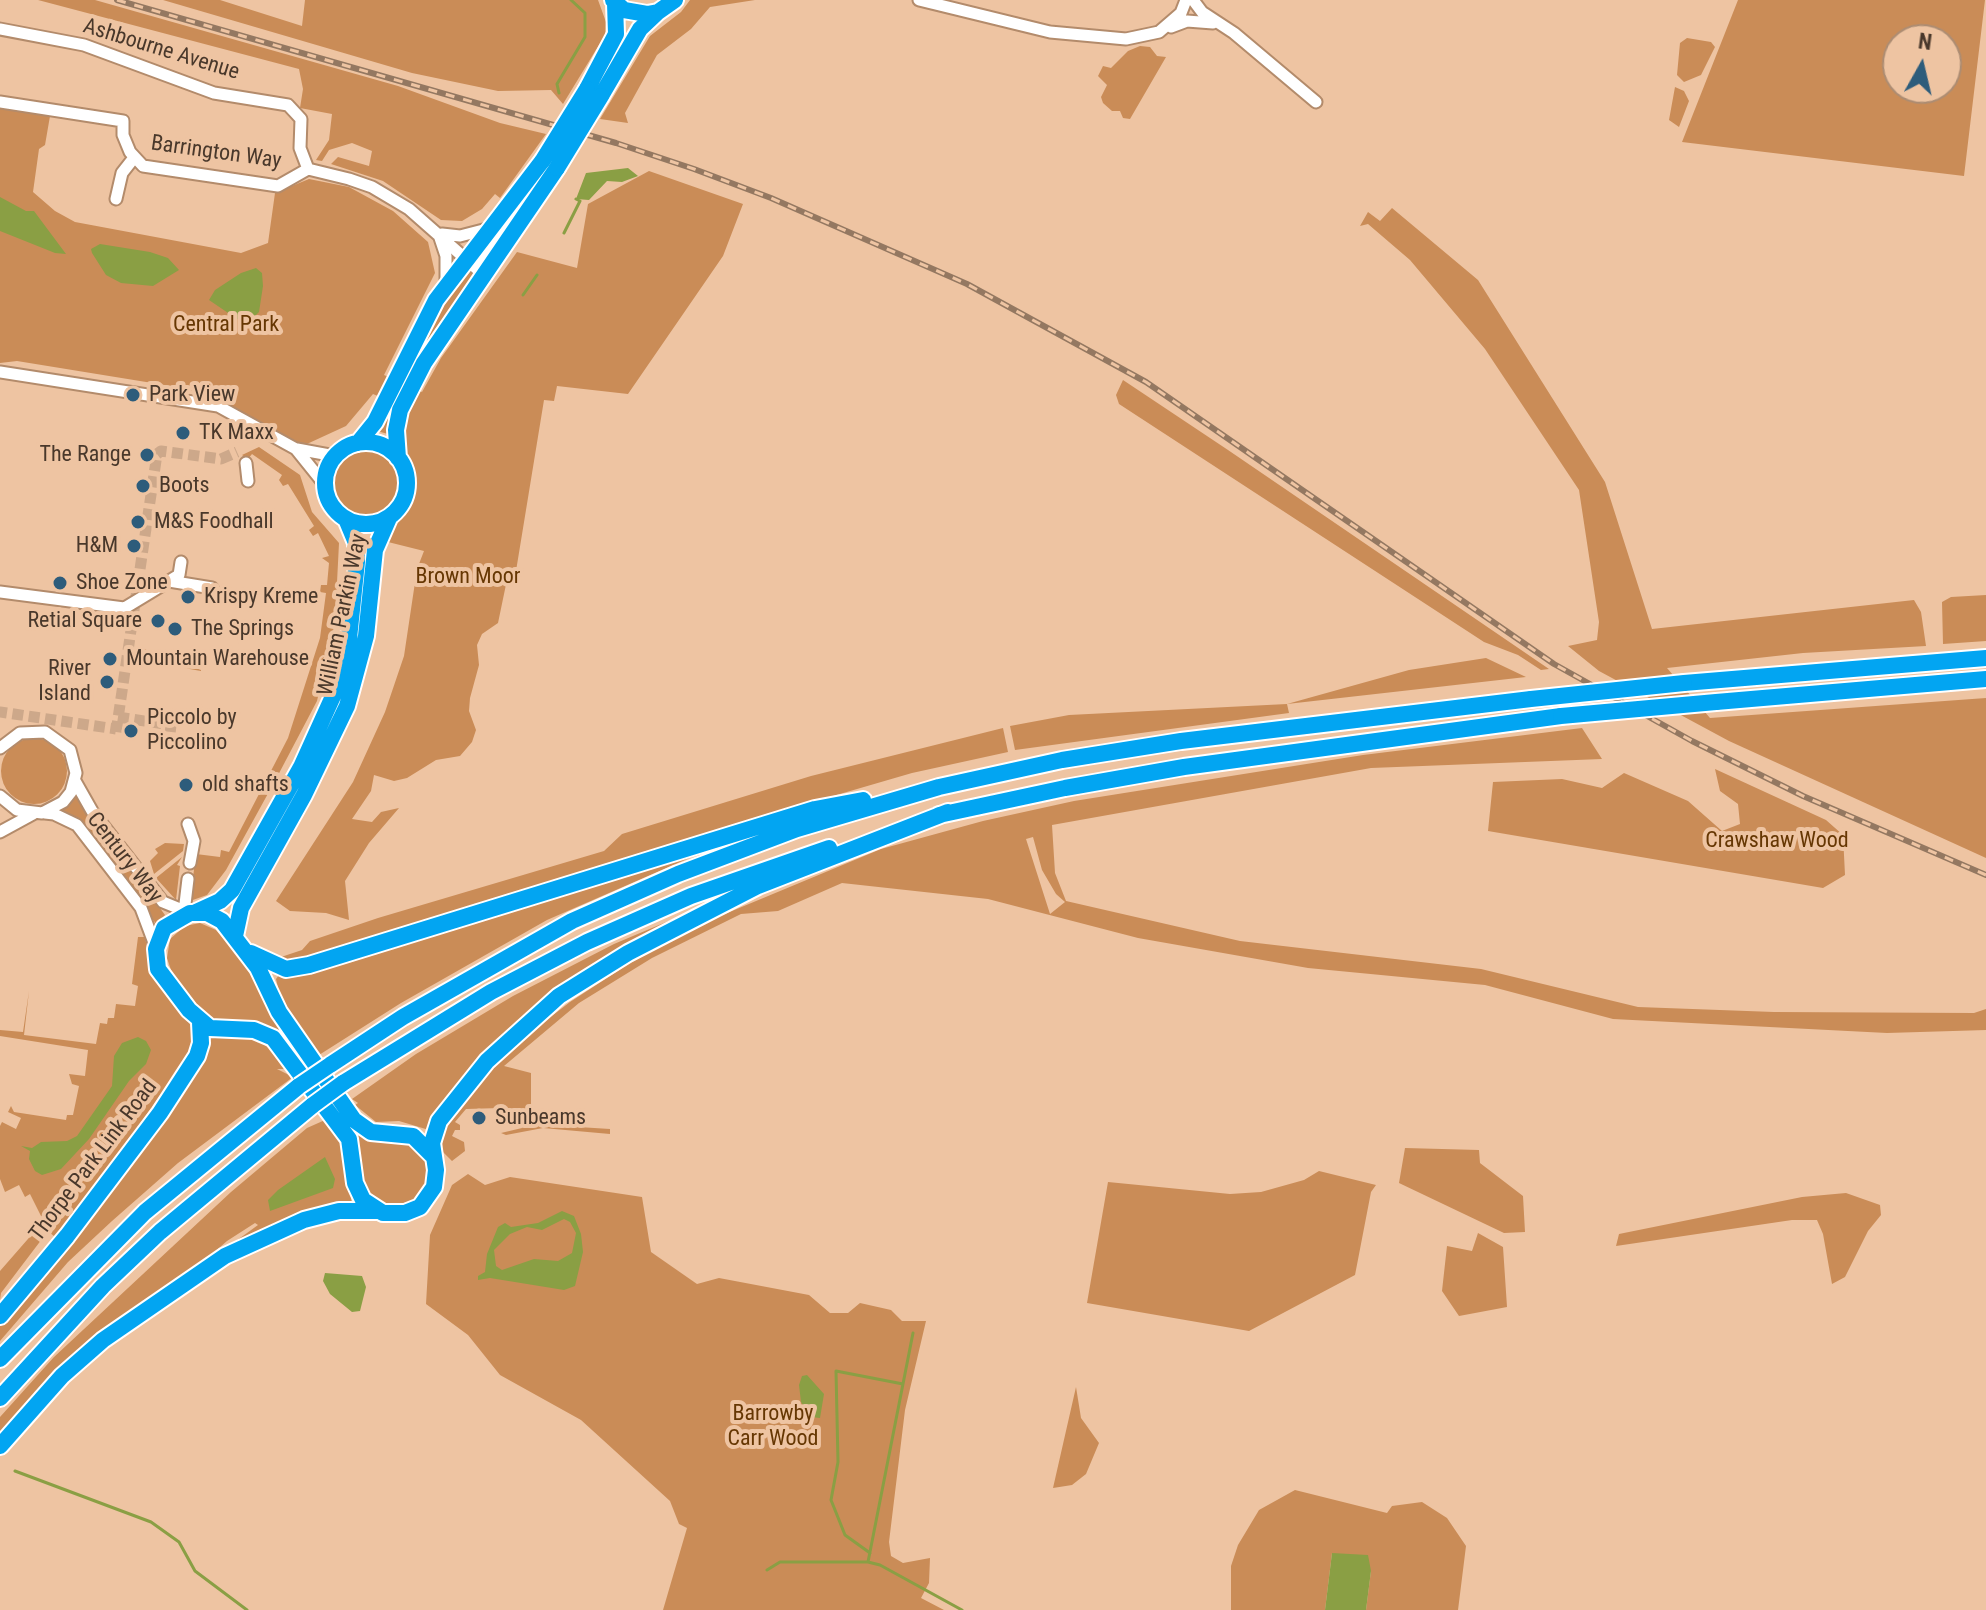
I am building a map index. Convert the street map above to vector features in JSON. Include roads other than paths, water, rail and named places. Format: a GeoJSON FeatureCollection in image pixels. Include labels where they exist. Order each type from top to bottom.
{"type":"FeatureCollection","features":[{"type":"Feature","properties":{"kind":"highway"},"geometry":{"type":"LineString","coordinates":[[358,443],[380,445],[398,458],[404,468],[407,490],[403,501],[389,518],[367,524],[346,519],[329,500],[325,485],[335,456],[358,443],[375,422],[419,331],[445,289],[470,260],[491,228],[550,164],[594,92],[640,29],[675,0]]}},
{"type":"Feature","properties":{"kind":"highway"},"geometry":{"type":"LineString","coordinates":[[614,2],[635,14],[658,12]]}},
{"type":"Feature","properties":{"kind":"highway"},"geometry":{"type":"LineString","coordinates":[[594,92],[616,34],[614,2]]}},
{"type":"Feature","properties":{"kind":"highway"},"geometry":{"type":"LineString","coordinates":[[398,458],[396,430],[400,410],[436,342],[541,195],[550,164]]}},
{"type":"Feature","properties":{"kind":"highway","name":"William Parkin Way"},"geometry":{"type":"LineString","coordinates":[[240,943],[241,908],[316,773],[347,706],[366,636],[375,550],[389,518]]}},
{"type":"Feature","properties":{"kind":"highway","name":"William Parkin Way"},"geometry":{"type":"LineString","coordinates":[[156,949],[164,928],[190,910],[220,901],[232,890],[301,767],[339,683],[348,648],[357,562],[356,543],[346,519]]}},
{"type":"Feature","properties":{"kind":"highway"},"geometry":{"type":"LineString","coordinates":[[0,1359],[145,1212],[299,1086],[330,1065],[403,1017],[572,921],[678,874],[797,829],[1000,772],[1181,741],[1684,683],[1986,658]]}},
{"type":"Feature","properties":{"kind":"highway"},"geometry":{"type":"LineString","coordinates":[[0,1398],[103,1286],[160,1232],[343,1083],[491,992],[587,942],[691,896],[804,855],[948,812],[1184,767],[1561,716],[1986,679]]}},
{"type":"Feature","properties":{"kind":"highway"},"geometry":{"type":"LineString","coordinates":[[240,943],[275,967],[293,969],[815,809],[939,787]]}},
{"type":"Feature","properties":{"kind":"highway"},"geometry":{"type":"LineString","coordinates":[[0,1446],[62,1376],[103,1340],[225,1256],[304,1220],[339,1211],[405,1213],[426,1201],[436,1179],[432,1155],[434,1131],[487,1061],[559,996],[628,953],[758,886],[948,812]]}},
{"type":"Feature","properties":{"kind":"highway"},"geometry":{"type":"LineString","coordinates":[[190,910],[215,916],[240,943],[265,978],[279,1012],[354,1120],[371,1132],[413,1136],[432,1155]]}},
{"type":"Feature","properties":{"kind":"highway"},"geometry":{"type":"LineString","coordinates":[[156,949],[163,977],[200,1022],[217,1030],[263,1032],[286,1051],[349,1139],[358,1192],[378,1211]]}},
{"type":"Feature","properties":{"kind":"highway","name":"Thorpe Park Link Road"},"geometry":{"type":"LineString","coordinates":[[0,1316],[67,1236],[160,1113],[197,1056],[201,1043],[200,1022]]}},
{"type":"Feature","properties":{"kind":"street"},"geometry":{"type":"LineString","coordinates":[[919,0],[1025,28],[1083,37],[1126,39],[1159,32],[1187,21],[1220,24]]}},
{"type":"Feature","properties":{"kind":"street"},"geometry":{"type":"LineString","coordinates":[[1159,32],[1181,13],[1186,0]]}},
{"type":"Feature","properties":{"kind":"street"},"geometry":{"type":"LineString","coordinates":[[1193,0],[1202,12],[1316,102]]}},
{"type":"Feature","properties":{"kind":"street","name":"Ashbourne Avenue"},"geometry":{"type":"LineString","coordinates":[[0,29],[84,45],[214,93],[288,105],[301,119],[300,148],[308,169]]}},
{"type":"Feature","properties":{"kind":"street","name":"Barrington Way"},"geometry":{"type":"LineString","coordinates":[[0,102],[123,121],[123,135],[133,159],[143,166],[278,186],[308,169],[372,187],[438,233],[470,260]]}},
{"type":"Feature","properties":{"kind":"street"},"geometry":{"type":"LineString","coordinates":[[116,199],[122,173],[133,159]]}},
{"type":"Feature","properties":{"kind":"street"},"geometry":{"type":"LineString","coordinates":[[485,276],[470,260],[485,256],[522,205],[541,195]]}},
{"type":"Feature","properties":{"kind":"street"},"geometry":{"type":"LineString","coordinates":[[445,289],[446,256],[438,233],[460,236],[491,228]]}},
{"type":"Feature","properties":{"kind":"street"},"geometry":{"type":"LineString","coordinates":[[0,372],[218,406],[296,449],[335,456]]}},
{"type":"Feature","properties":{"kind":"street"},"geometry":{"type":"LineString","coordinates":[[296,449],[325,485]]}},
{"type":"Feature","properties":{"kind":"street"},"geometry":{"type":"LineString","coordinates":[[246,463],[248,481]]}},
{"type":"Feature","properties":{"kind":"street"},"geometry":{"type":"LineString","coordinates":[[1,594],[120,610],[179,575],[181,562]]}},
{"type":"Feature","properties":{"kind":"street"},"geometry":{"type":"LineString","coordinates":[[169,581],[212,588]]}},
{"type":"Feature","properties":{"kind":"street","name":"Century Way"},"geometry":{"type":"LineString","coordinates":[[0,748],[12,737],[26,731],[54,735],[70,750],[75,764],[75,781],[92,811],[163,902],[190,910]]}},
{"type":"Feature","properties":{"kind":"street"},"geometry":{"type":"LineString","coordinates":[[0,832],[63,802],[75,781]]}},
{"type":"Feature","properties":{"kind":"street","name":"Century Way"},"geometry":{"type":"LineString","coordinates":[[0,796],[17,810],[54,814],[77,825],[141,908],[156,949]]}},
{"type":"Feature","properties":{"kind":"street"},"geometry":{"type":"LineString","coordinates":[[190,863],[194,841],[192,823]]}},
{"type":"Feature","properties":{"kind":"street"},"geometry":{"type":"LineString","coordinates":[[188,879],[190,910]]}},
{"type":"Feature","properties":{"kind":"waterway"},"geometry":{"type":"LineString","coordinates":[[559,93],[557,84],[585,37],[585,13],[571,0]]}},
{"type":"Feature","properties":{"kind":"waterway"},"geometry":{"type":"LineString","coordinates":[[564,233],[580,201],[576,199]]}},
{"type":"Feature","properties":{"kind":"waterway"},"geometry":{"type":"LineString","coordinates":[[523,295],[537,275]]}},
{"type":"Feature","properties":{"kind":"waterway"},"geometry":{"type":"LineString","coordinates":[[868,1562],[913,1333]]}},
{"type":"Feature","properties":{"kind":"waterway"},"geometry":{"type":"LineString","coordinates":[[870,1553],[845,1535],[831,1500],[838,1462],[836,1371],[903,1384]]}},
{"type":"Feature","properties":{"kind":"waterway"},"geometry":{"type":"LineString","coordinates":[[15,1471],[151,1522],[179,1542],[195,1571],[247,1610]]}},
{"type":"Feature","properties":{"kind":"waterway"},"geometry":{"type":"LineString","coordinates":[[767,1570],[780,1562],[868,1562],[880,1565],[962,1610]]}},
{"type":"Feature","properties":{"kind":"tunnel"},"geometry":{"type":"LineString","coordinates":[[116,732],[157,454],[161,451],[221,459],[237,452]]}},
{"type":"Feature","properties":{"kind":"tunnel"},"geometry":{"type":"LineString","coordinates":[[0,716],[0,712],[116,729]]}},
{"type":"Feature","properties":{"kind":"tunnel"},"geometry":{"type":"LineString","coordinates":[[118,717],[171,725],[170,734]]}},
{"type":"Feature","properties":{"kind":"railway"},"geometry":{"type":"LineString","coordinates":[[117,0],[616,143],[694,169],[771,198],[967,284],[1146,382],[1554,664],[1692,741],[1803,796],[1986,875]]}},
{"type":"Feature","properties":{"kind":"place","name":"Park View"},"geometry":{"type":"Point","coordinates":[133,395]}},
{"type":"Feature","properties":{"kind":"place","name":"TK Maxx"},"geometry":{"type":"Point","coordinates":[183,433]}},
{"type":"Feature","properties":{"kind":"place","name":"The Range"},"geometry":{"type":"Point","coordinates":[147,455]}},
{"type":"Feature","properties":{"kind":"place","name":"Boots"},"geometry":{"type":"Point","coordinates":[143,486]}},
{"type":"Feature","properties":{"kind":"place","name":"M&S Foodhall"},"geometry":{"type":"Point","coordinates":[138,522]}},
{"type":"Feature","properties":{"kind":"place","name":"H&M"},"geometry":{"type":"Point","coordinates":[134,546]}},
{"type":"Feature","properties":{"kind":"place","name":"Shoe Zone"},"geometry":{"type":"Point","coordinates":[60,583]}},
{"type":"Feature","properties":{"kind":"place","name":"Krispy Kreme"},"geometry":{"type":"Point","coordinates":[188,597]}},
{"type":"Feature","properties":{"kind":"place","name":"Retial Square"},"geometry":{"type":"Point","coordinates":[158,621]}},
{"type":"Feature","properties":{"kind":"place","name":"The Springs"},"geometry":{"type":"Point","coordinates":[175,629]}},
{"type":"Feature","properties":{"kind":"place","name":"Mountain Warehouse"},"geometry":{"type":"Point","coordinates":[110,659]}},
{"type":"Feature","properties":{"kind":"place","name":"River Island"},"geometry":{"type":"Point","coordinates":[107,682]}},
{"type":"Feature","properties":{"kind":"place","name":"Piccolo by Piccolino"},"geometry":{"type":"Point","coordinates":[131,731]}},
{"type":"Feature","properties":{"kind":"place","name":"old shafts"},"geometry":{"type":"Point","coordinates":[186,785]}},
{"type":"Feature","properties":{"kind":"place","name":"Sunbeams"},"geometry":{"type":"Point","coordinates":[479,1118]}},
{"type":"Feature","properties":{"kind":"park label","name":"Central Park"},"geometry":{"type":"Point","coordinates":[226,325]}},
{"type":"Feature","properties":{"kind":"park label","name":"Brown Moor"},"geometry":{"type":"Point","coordinates":[468,577]}},
{"type":"Feature","properties":{"kind":"park label","name":"Crawshaw Wood"},"geometry":{"type":"Point","coordinates":[1777,841]}},
{"type":"Feature","properties":{"kind":"park label","name":"Barrowby Carr Wood"},"geometry":{"type":"Point","coordinates":[773,1426]}}]}
